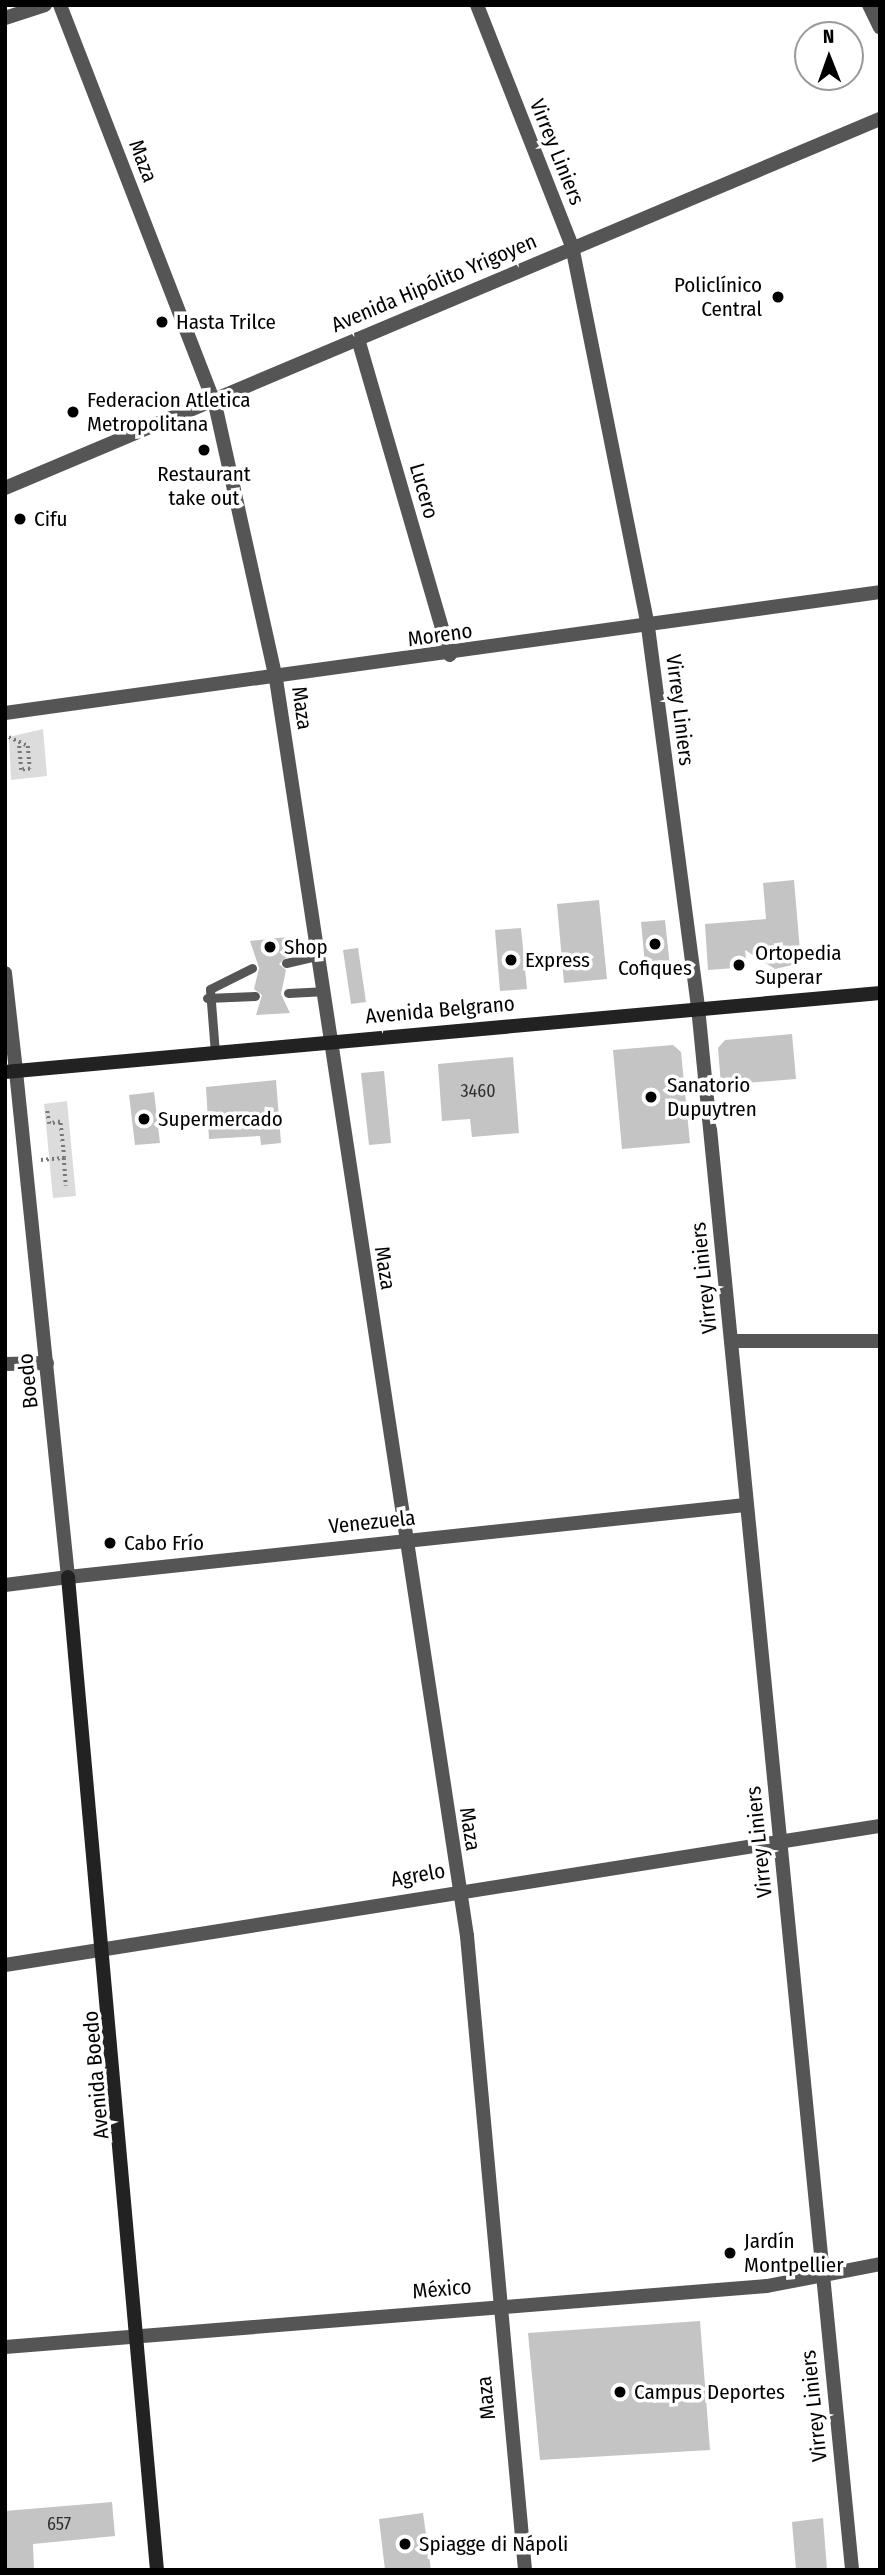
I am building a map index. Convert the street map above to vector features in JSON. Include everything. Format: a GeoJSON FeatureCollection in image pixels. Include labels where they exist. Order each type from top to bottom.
{"type":"FeatureCollection","features":[{"type":"Feature","properties":{"kind":"main road","name":"Avenida Belgrano"},"geometry":{"type":"LineString","coordinates":[[10,1072],[698,1007],[880,993]]}},
{"type":"Feature","properties":{"kind":"main road","name":"Avenida Boedo"},"geometry":{"type":"LineString","coordinates":[[68,1577],[107,1952],[157,2570]]}},
{"type":"Feature","properties":{"kind":"street"},"geometry":{"type":"LineString","coordinates":[[5,18],[45,5]]}},
{"type":"Feature","properties":{"kind":"street","name":"Maza"},"geometry":{"type":"LineString","coordinates":[[60,5],[215,404],[276,679],[458,1889],[525,2570]]}},
{"type":"Feature","properties":{"kind":"street","name":"Virrey Liniers"},"geometry":{"type":"LineString","coordinates":[[477,5],[572,246],[648,627],[698,1007],[731,1341],[744,1505],[852,2570]]}},
{"type":"Feature","properties":{"kind":"street"},"geometry":{"type":"LineString","coordinates":[[869,5],[880,28]]}},
{"type":"Feature","properties":{"kind":"street","name":"Avenida Hipólito Yrigoyen"},"geometry":{"type":"LineString","coordinates":[[5,488],[215,404],[572,246],[880,119]]}},
{"type":"Feature","properties":{"kind":"street","name":"Lucero"},"geometry":{"type":"LineString","coordinates":[[358,339],[450,655]]}},
{"type":"Feature","properties":{"kind":"street","name":"Moreno"},"geometry":{"type":"LineString","coordinates":[[5,713],[450,655],[880,592]]}},
{"type":"Feature","properties":{"kind":"street","name":"Boedo"},"geometry":{"type":"LineString","coordinates":[[5,973],[10,1072],[25,1160],[68,1577]]}},
{"type":"Feature","properties":{"kind":"street"},"geometry":{"type":"LineString","coordinates":[[731,1341],[880,1341]]}},
{"type":"Feature","properties":{"kind":"street"},"geometry":{"type":"LineString","coordinates":[[5,1364],[47,1363]]}},
{"type":"Feature","properties":{"kind":"street","name":"Venezuela"},"geometry":{"type":"LineString","coordinates":[[5,1585],[404,1539],[744,1505]]}},
{"type":"Feature","properties":{"kind":"street","name":"Agrelo"},"geometry":{"type":"LineString","coordinates":[[5,1965],[107,1952],[458,1889],[880,1826]]}},
{"type":"Feature","properties":{"kind":"street","name":"México"},"geometry":{"type":"LineString","coordinates":[[5,2347],[821,2279],[880,2264]]}},
{"type":"Feature","properties":{"kind":"lane"},"geometry":{"type":"LineString","coordinates":[[286,962],[317,956]]}},
{"type":"Feature","properties":{"kind":"lane"},"geometry":{"type":"LineString","coordinates":[[215,1053],[207,998],[218,982],[252,968]]}},
{"type":"Feature","properties":{"kind":"lane"},"geometry":{"type":"LineString","coordinates":[[288,993],[322,991]]}},
{"type":"Feature","properties":{"kind":"lane"},"geometry":{"type":"LineString","coordinates":[[207,998],[255,996]]}},
{"type":"Feature","properties":{"kind":"path"},"geometry":{"type":"LineString","coordinates":[[9,737],[19,746],[28,746],[30,769],[21,769],[19,746]]}},
{"type":"Feature","properties":{"kind":"path"},"geometry":{"type":"LineString","coordinates":[[47,1111],[49,1124],[60,1122],[66,1186]]}},
{"type":"Feature","properties":{"kind":"path"},"geometry":{"type":"LineString","coordinates":[[25,1160],[64,1158]]}},
{"type":"Feature","properties":{"kind":"shaded area"},"geometry":{"type":"Polygon","coordinates":[[[43,729],[47,776],[11,780],[9,737],[43,729]]]}},
{"type":"Feature","properties":{"kind":"shaded area"},"geometry":{"type":"Polygon","coordinates":[[[67,1101],[76,1196],[53,1198],[44,1104],[67,1101]]]}},
{"type":"Feature","properties":{"kind":"building"},"geometry":{"type":"Polygon","coordinates":[[[794,880],[801,963],[775,969],[745,950],[747,967],[708,970],[705,924],[766,919],[763,883],[794,880]]]}},
{"type":"Feature","properties":{"kind":"building"},"geometry":{"type":"Polygon","coordinates":[[[599,900],[607,979],[564,983],[557,904],[599,900]]]}},
{"type":"Feature","properties":{"kind":"building","name":"Cofiques"},"geometry":{"type":"Polygon","coordinates":[[[665,920],[670,967],[646,975],[641,922],[665,920]]]}},
{"type":"Feature","properties":{"kind":"building","name":"Express"},"geometry":{"type":"Polygon","coordinates":[[[521,928],[527,989],[500,991],[495,930],[521,928]]]}},
{"type":"Feature","properties":{"kind":"building"},"geometry":{"type":"Polygon","coordinates":[[[288,937],[291,953],[279,964],[286,970],[281,994],[290,1013],[256,1015],[262,995],[254,989],[259,968],[250,941],[288,937]]]}},
{"type":"Feature","properties":{"kind":"building"},"geometry":{"type":"Polygon","coordinates":[[[358,948],[366,1002],[351,1004],[343,950],[358,948]]]}},
{"type":"Feature","properties":{"kind":"building"},"geometry":{"type":"Polygon","coordinates":[[[792,1034],[796,1079],[721,1085],[718,1048],[725,1040],[792,1034]]]}},
{"type":"Feature","properties":{"kind":"building","name":"Sanatorio Dupuytren"},"geometry":{"type":"Polygon","coordinates":[[[673,1045],[681,1052],[690,1143],[622,1149],[613,1050],[673,1045]]]}},
{"type":"Feature","properties":{"kind":"building"},"geometry":{"type":"Polygon","coordinates":[[[513,1057],[519,1133],[472,1137],[470,1119],[442,1121],[438,1064],[513,1057]]]}},
{"type":"Feature","properties":{"kind":"building"},"geometry":{"type":"Polygon","coordinates":[[[384,1071],[391,1143],[369,1145],[361,1073],[384,1071]]]}},
{"type":"Feature","properties":{"kind":"building"},"geometry":{"type":"Polygon","coordinates":[[[276,1080],[281,1143],[261,1145],[260,1136],[209,1139],[206,1087],[276,1080]]]}},
{"type":"Feature","properties":{"kind":"building","name":"Supermercado"},"geometry":{"type":"Polygon","coordinates":[[[154,1092],[160,1143],[135,1145],[129,1095],[154,1092]]]}},
{"type":"Feature","properties":{"kind":"building","name":"Campus Deportes"},"geometry":{"type":"Polygon","coordinates":[[[700,2321],[710,2450],[540,2460],[528,2333],[700,2321]]]}},
{"type":"Feature","properties":{"kind":"building"},"geometry":{"type":"Polygon","coordinates":[[[112,2502],[115,2536],[33,2544],[34,2570],[5,2570],[5,2511],[112,2502]]]}},
{"type":"Feature","properties":{"kind":"building","name":"Spiagge di Nápoli"},"geometry":{"type":"Polygon","coordinates":[[[423,2513],[431,2570],[385,2570],[379,2519],[423,2513]]]}},
{"type":"Feature","properties":{"kind":"building"},"geometry":{"type":"Polygon","coordinates":[[[823,2518],[827,2570],[796,2570],[792,2522],[823,2518]]]}},
{"type":"Feature","properties":{"kind":"place","name":"Policlínico Central"},"geometry":{"type":"Point","coordinates":[778,297]}},
{"type":"Feature","properties":{"kind":"place","name":"Hasta Trilce"},"geometry":{"type":"Point","coordinates":[162,322]}},
{"type":"Feature","properties":{"kind":"place","name":"Federacion Atletica Metropolitana"},"geometry":{"type":"Point","coordinates":[73,412]}},
{"type":"Feature","properties":{"kind":"place","name":"Restaurant take out"},"geometry":{"type":"Point","coordinates":[204,450]}},
{"type":"Feature","properties":{"kind":"place","name":"Cifu"},"geometry":{"type":"Point","coordinates":[20,519]}},
{"type":"Feature","properties":{"kind":"place","name":"Cofiques"},"geometry":{"type":"Point","coordinates":[655,944]}},
{"type":"Feature","properties":{"kind":"place","name":"Shop"},"geometry":{"type":"Point","coordinates":[270,947]}},
{"type":"Feature","properties":{"kind":"place","name":"Express"},"geometry":{"type":"Point","coordinates":[511,960]}},
{"type":"Feature","properties":{"kind":"place","name":"Ortopedia Superar"},"geometry":{"type":"Point","coordinates":[739,965]}},
{"type":"Feature","properties":{"kind":"place","name":"Sanatorio Dupuytren"},"geometry":{"type":"Point","coordinates":[651,1097]}},
{"type":"Feature","properties":{"kind":"place","name":"Supermercado"},"geometry":{"type":"Point","coordinates":[144,1119]}},
{"type":"Feature","properties":{"kind":"place","name":"Cabo Frío"},"geometry":{"type":"Point","coordinates":[110,1543]}},
{"type":"Feature","properties":{"kind":"place","name":"Jardín Montpellier"},"geometry":{"type":"Point","coordinates":[730,2253]}},
{"type":"Feature","properties":{"kind":"place","name":"Campus Deportes"},"geometry":{"type":"Point","coordinates":[620,2392]}},
{"type":"Feature","properties":{"kind":"place","name":"Spiagge di Nápoli"},"geometry":{"type":"Point","coordinates":[405,2544]}}]}
